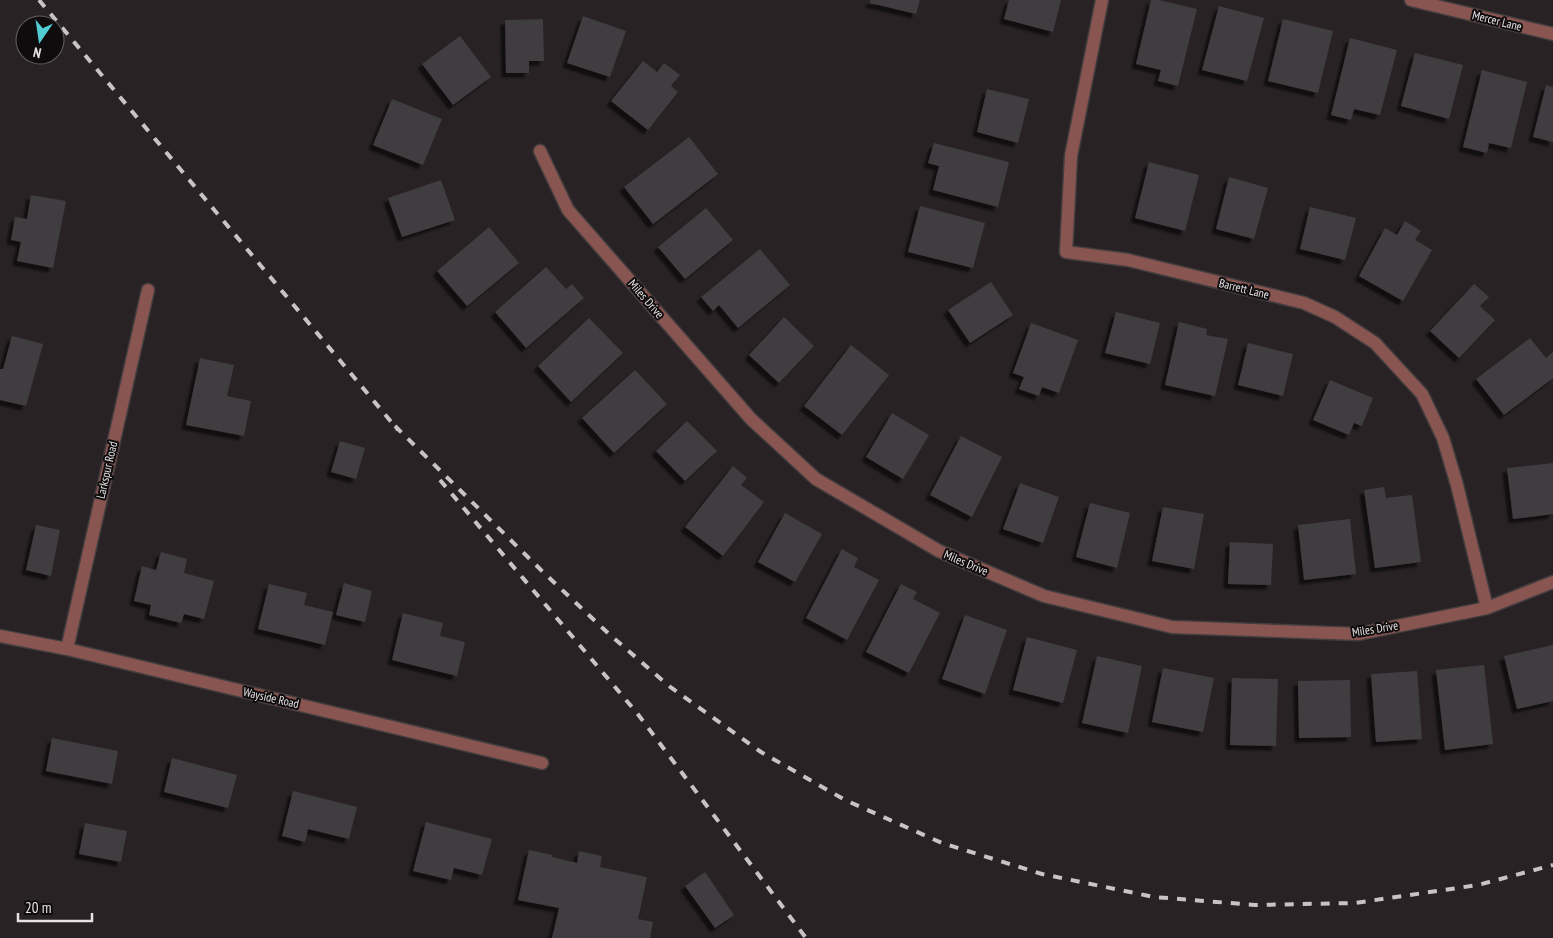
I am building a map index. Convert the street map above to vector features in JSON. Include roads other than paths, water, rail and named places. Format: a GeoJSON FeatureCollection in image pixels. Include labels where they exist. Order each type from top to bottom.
{"type":"FeatureCollection","features":[{"type":"Feature","properties":{"kind":"street","name":"Barrett Lane"},"geometry":{"type":"LineString","coordinates":[[1102,0],[1071,156],[1066,252],[1128,260],[1304,303],[1335,317],[1375,344],[1422,394],[1443,438],[1457,486],[1487,608]]}},
{"type":"Feature","properties":{"kind":"street","name":"Mercer Lane"},"geometry":{"type":"LineString","coordinates":[[1411,0],[1553,34]]}},
{"type":"Feature","properties":{"kind":"street","name":"Miles Drive"},"geometry":{"type":"LineString","coordinates":[[540,151],[568,210],[751,419],[816,479],[939,551],[1044,596],[1172,627],[1358,634],[1487,608],[1553,582]]}},
{"type":"Feature","properties":{"kind":"street","name":"Larkspur Road"},"geometry":{"type":"LineString","coordinates":[[67,649],[148,290]]}},
{"type":"Feature","properties":{"kind":"street","name":"Wayside Road"},"geometry":{"type":"LineString","coordinates":[[0,636],[67,649],[542,763]]}},
{"type":"Feature","properties":{"kind":"railway"},"geometry":{"type":"LineString","coordinates":[[39,0],[398,430]]}},
{"type":"Feature","properties":{"kind":"railway"},"geometry":{"type":"LineString","coordinates":[[395,426],[542,571],[609,634],[669,686],[761,752],[845,800],[942,843],[1042,874],[1154,897],[1255,905],[1355,903],[1478,885],[1553,865]]}},
{"type":"Feature","properties":{"kind":"railway"},"geometry":{"type":"LineString","coordinates":[[440,480],[637,713],[806,938]]}}]}
